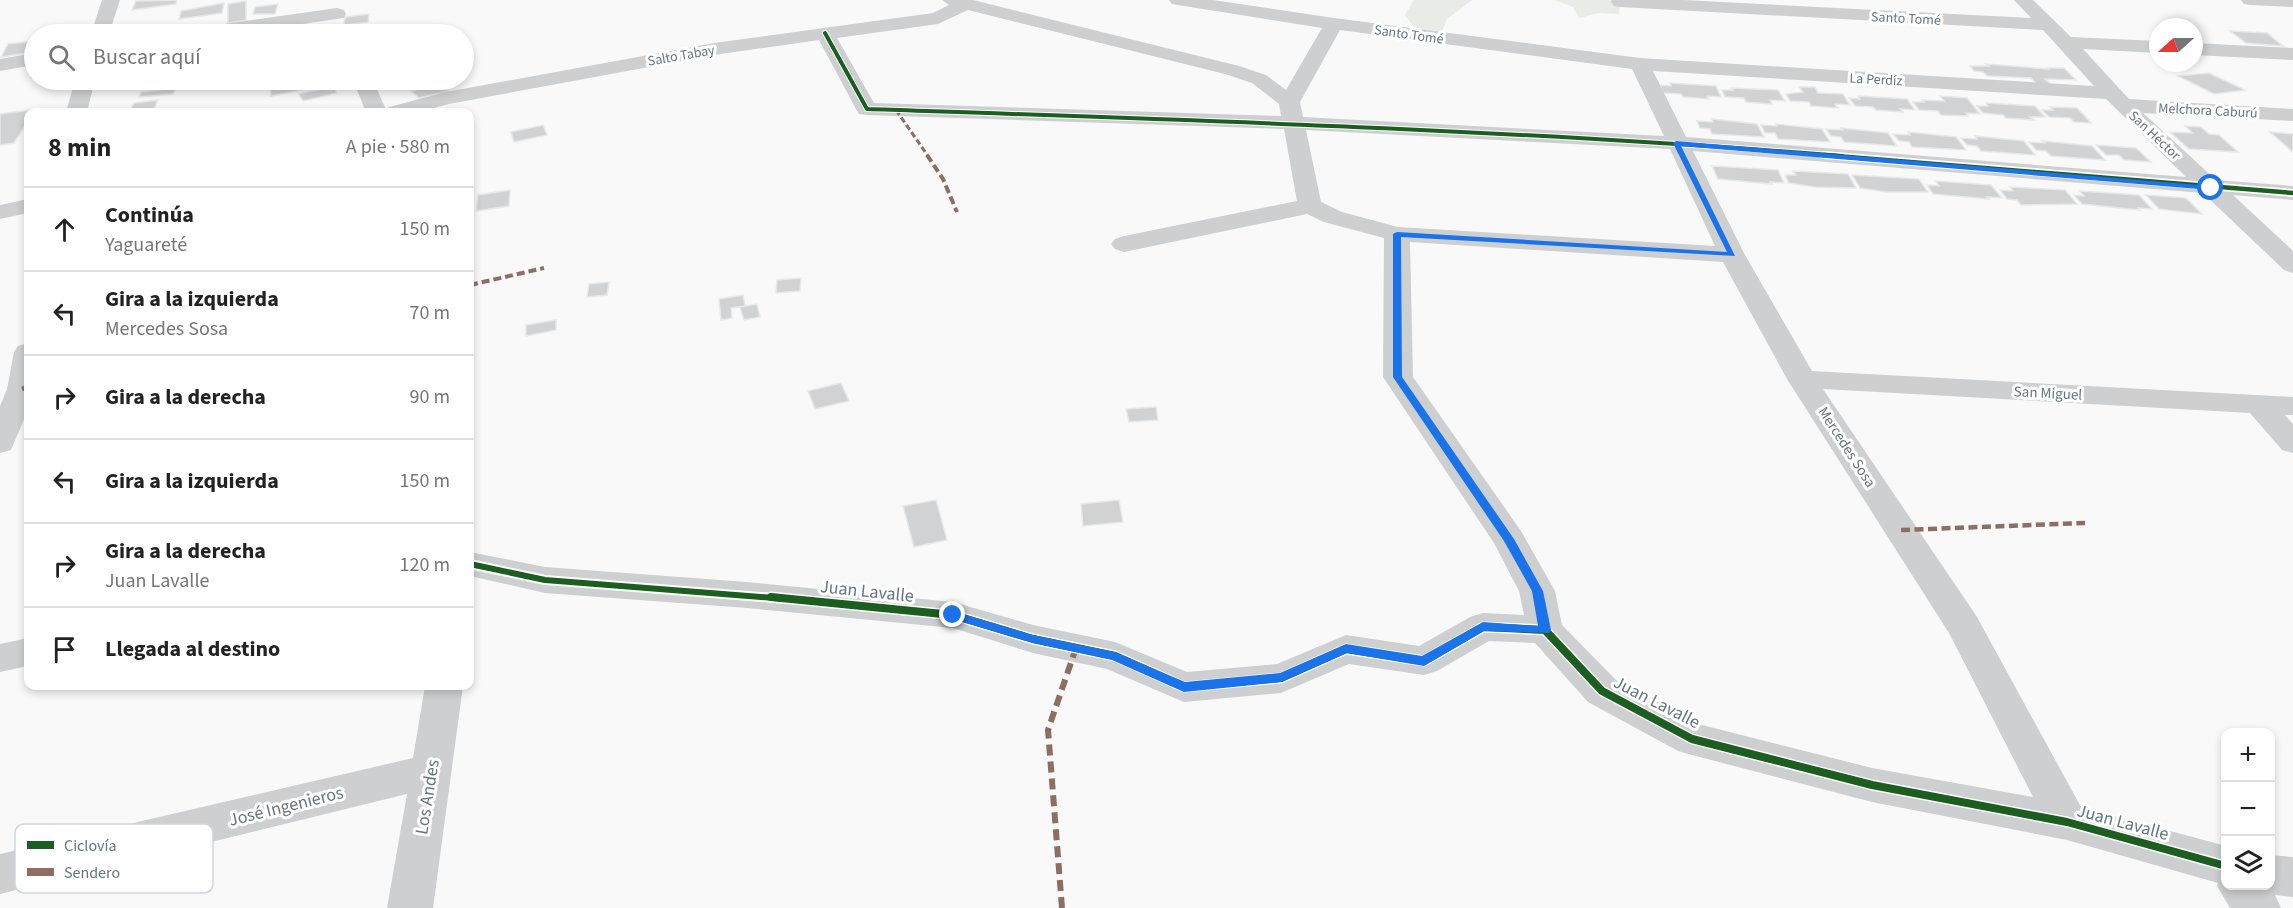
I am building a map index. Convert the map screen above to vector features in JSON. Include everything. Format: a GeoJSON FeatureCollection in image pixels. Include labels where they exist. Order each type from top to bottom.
{"type":"FeatureCollection","features":[{"type":"Feature","properties":{"kind":"street"},"geometry":{"type":"LineString","coordinates":[[103,24],[111,0]]}},
{"type":"Feature","properties":{"kind":"street","name":"Santo Tomé"},"geometry":{"type":"LineString","coordinates":[[1178,0],[1334,24],[1640,64]]}},
{"type":"Feature","properties":{"kind":"street","name":"San Héctor"},"geometry":{"type":"LineString","coordinates":[[2023,0],[2066,42],[2118,99],[2293,265]]}},
{"type":"Feature","properties":{"kind":"street"},"geometry":{"type":"LineString","coordinates":[[2250,0],[2293,2]]}},
{"type":"Feature","properties":{"kind":"street"},"geometry":{"type":"LineString","coordinates":[[2270,1],[2293,16]]}},
{"type":"Feature","properties":{"kind":"street"},"geometry":{"type":"LineString","coordinates":[[958,2],[1232,70],[1259,79],[1290,112],[1310,206]]}},
{"type":"Feature","properties":{"kind":"street","name":"Salto Tabay"},"geometry":{"type":"LineString","coordinates":[[411,108],[446,98],[714,49],[938,18],[958,2]]}},
{"type":"Feature","properties":{"kind":"street","name":"Santo Tomé"},"geometry":{"type":"LineString","coordinates":[[1620,2],[1774,5],[2048,26]]}},
{"type":"Feature","properties":{"kind":"street"},"geometry":{"type":"LineString","coordinates":[[249,24],[338,7],[343,24]]}},
{"type":"Feature","properties":{"kind":"street"},"geometry":{"type":"LineString","coordinates":[[1290,112],[1334,24]]}},
{"type":"Feature","properties":{"kind":"street"},"geometry":{"type":"LineString","coordinates":[[825,33],[867,109],[1290,112],[2293,193]]}},
{"type":"Feature","properties":{"kind":"street"},"geometry":{"type":"LineString","coordinates":[[2066,42],[2149,47]]}},
{"type":"Feature","properties":{"kind":"street"},"geometry":{"type":"LineString","coordinates":[[2203,49],[2293,54]]}},
{"type":"Feature","properties":{"kind":"street"},"geometry":{"type":"LineString","coordinates":[[0,65],[24,61]]}},
{"type":"Feature","properties":{"kind":"street","name":"La Perdíz"},"geometry":{"type":"LineString","coordinates":[[1640,64],[2118,99]]}},
{"type":"Feature","properties":{"kind":"street","name":"Mercedes Sosa"},"geometry":{"type":"LineString","coordinates":[[1640,64],[1676,143],[1732,255],[1802,379],[1964,627],[2067,822]]}},
{"type":"Feature","properties":{"kind":"street"},"geometry":{"type":"LineString","coordinates":[[78,108],[82,90]]}},
{"type":"Feature","properties":{"kind":"street"},"geometry":{"type":"LineString","coordinates":[[367,90],[374,108]]}},
{"type":"Feature","properties":{"kind":"street","name":"Melchora Caburú"},"geometry":{"type":"LineString","coordinates":[[2118,99],[2293,115]]}},
{"type":"Feature","properties":{"kind":"street"},"geometry":{"type":"LineString","coordinates":[[1124,244],[1310,206],[1333,217],[1397,234],[1732,255]]}},
{"type":"Feature","properties":{"kind":"street"},"geometry":{"type":"LineString","coordinates":[[0,212],[24,207]]}},
{"type":"Feature","properties":{"kind":"street"},"geometry":{"type":"LineString","coordinates":[[1397,234],[1398,377],[1509,539],[1537,591],[1545,630]]}},
{"type":"Feature","properties":{"kind":"street"},"geometry":{"type":"LineString","coordinates":[[0,443],[22,389],[24,377]]}},
{"type":"Feature","properties":{"kind":"street","name":"San Miguel"},"geometry":{"type":"LineString","coordinates":[[1802,379],[2293,406]]}},
{"type":"Feature","properties":{"kind":"street"},"geometry":{"type":"LineString","coordinates":[[2259,404],[2293,443]]}},
{"type":"Feature","properties":{"kind":"street","name":"Juan Lavalle"},"geometry":{"type":"LineString","coordinates":[[474,565],[545,580],[747,595],[953,615],[1033,639],[1115,656],[1184,687],[1281,678],[1346,649],[1424,661],[1483,627],[1545,630],[1602,691],[1692,739],[1872,785],[2067,822],[2221,869]]}},
{"type":"Feature","properties":{"kind":"street"},"geometry":{"type":"LineString","coordinates":[[0,658],[24,653]]}},
{"type":"Feature","properties":{"kind":"street","name":"Los Andes"},"geometry":{"type":"LineString","coordinates":[[410,908],[443,690]]}},
{"type":"Feature","properties":{"kind":"street","name":"José Ingenieros"},"geometry":{"type":"LineString","coordinates":[[209,824],[431,771]]}},
{"type":"Feature","properties":{"kind":"street","name":"José Ingenieros"},"geometry":{"type":"LineString","coordinates":[[0,874],[15,870]]}},
{"type":"Feature","properties":{"kind":"street"},"geometry":{"type":"LineString","coordinates":[[2275,876],[2293,878]]}},
{"type":"Feature","properties":{"kind":"street"},"geometry":{"type":"LineString","coordinates":[[2243,890],[2258,908]]}},
{"type":"Feature","properties":{"kind":"shaded area"},"geometry":{"type":"Polygon","coordinates":[[[1414,0],[1472,0],[1447,19],[1441,34],[1419,34],[1405,15],[1414,0]]]}},
{"type":"Feature","properties":{"kind":"shaded area"},"geometry":{"type":"Polygon","coordinates":[[[1554,0],[1612,0],[1620,3],[1619,14],[1599,13],[1579,18],[1573,7],[1554,0]]]}},
{"type":"Feature","properties":{"kind":"building"},"geometry":{"type":"Polygon","coordinates":[[[177,0],[176,4],[132,10],[136,1],[177,0]]]}},
{"type":"Feature","properties":{"kind":"building"},"geometry":{"type":"Polygon","coordinates":[[[246,1],[246,20],[228,23],[228,4],[246,1]]]}},
{"type":"Feature","properties":{"kind":"building"},"geometry":{"type":"Polygon","coordinates":[[[224,3],[222,13],[179,19],[181,11],[224,3]]]}},
{"type":"Feature","properties":{"kind":"building"},"geometry":{"type":"Polygon","coordinates":[[[278,4],[275,14],[253,14],[255,7],[278,4]]]}},
{"type":"Feature","properties":{"kind":"building"},"geometry":{"type":"Polygon","coordinates":[[[369,14],[368,22],[352,24],[344,24],[345,17],[369,14]]]}},
{"type":"Feature","properties":{"kind":"building"},"geometry":{"type":"Polygon","coordinates":[[[2230,31],[2267,33],[2283,46],[2246,43],[2230,31]]]}},
{"type":"Feature","properties":{"kind":"building"},"geometry":{"type":"Polygon","coordinates":[[[24,42],[24,54],[1,57],[8,44],[24,42]]]}},
{"type":"Feature","properties":{"kind":"building"},"geometry":{"type":"Polygon","coordinates":[[[1986,64],[2048,69],[2064,68],[2076,80],[2045,79],[2052,85],[2037,85],[2031,78],[1987,76],[1983,72],[1974,71],[1970,66],[1989,66],[1986,64]]]}},
{"type":"Feature","properties":{"kind":"building"},"geometry":{"type":"Polygon","coordinates":[[[2209,73],[2245,90],[2214,94],[2178,76],[2209,73]]]}},
{"type":"Feature","properties":{"kind":"building"},"geometry":{"type":"Polygon","coordinates":[[[1670,83],[1716,86],[1721,97],[1707,96],[1709,99],[1663,93],[1660,85],[1671,86],[1670,83]]]}},
{"type":"Feature","properties":{"kind":"building"},"geometry":{"type":"Polygon","coordinates":[[[1799,87],[1815,87],[1818,93],[1843,94],[1850,105],[1835,104],[1838,108],[1811,106],[1809,102],[1790,101],[1786,94],[1803,92],[1799,87]]]}},
{"type":"Feature","properties":{"kind":"building"},"geometry":{"type":"Polygon","coordinates":[[[1731,88],[1778,90],[1785,101],[1770,100],[1772,104],[1746,102],[1744,98],[1725,97],[1722,90],[1733,90],[1731,88]]]}},
{"type":"Feature","properties":{"kind":"building"},"geometry":{"type":"Polygon","coordinates":[[[175,90],[173,94],[139,97],[141,92],[175,90]]]}},
{"type":"Feature","properties":{"kind":"building"},"geometry":{"type":"Polygon","coordinates":[[[270,90],[302,90],[271,96],[270,90]]]}},
{"type":"Feature","properties":{"kind":"building"},"geometry":{"type":"Polygon","coordinates":[[[316,90],[335,90],[337,93],[303,101],[299,94],[316,90]]]}},
{"type":"Feature","properties":{"kind":"building"},"geometry":{"type":"Polygon","coordinates":[[[448,90],[449,91],[419,98],[411,91],[448,90]]]}},
{"type":"Feature","properties":{"kind":"building"},"geometry":{"type":"Polygon","coordinates":[[[1858,96],[1907,99],[1915,110],[1900,109],[1903,112],[1855,106],[1849,98],[1860,99],[1858,96]]]}},
{"type":"Feature","properties":{"kind":"building"},"geometry":{"type":"Polygon","coordinates":[[[1940,96],[1967,98],[1980,114],[1941,115],[1938,111],[1919,110],[1913,102],[1944,101],[1940,96]]]}},
{"type":"Feature","properties":{"kind":"building"},"geometry":{"type":"Polygon","coordinates":[[[158,100],[154,108],[131,108],[134,103],[158,100]]]}},
{"type":"Feature","properties":{"kind":"building"},"geometry":{"type":"Polygon","coordinates":[[[1986,103],[2035,106],[2045,117],[2030,117],[2034,120],[2006,118],[2003,115],[1983,113],[1977,106],[1988,106],[1986,103]]]}},
{"type":"Feature","properties":{"kind":"building"},"geometry":{"type":"Polygon","coordinates":[[[2050,107],[2077,108],[2091,123],[2074,122],[2070,118],[2049,117],[2042,110],[2053,110],[2050,107]]]}},
{"type":"Feature","properties":{"kind":"building"},"geometry":{"type":"Polygon","coordinates":[[[24,111],[24,127],[14,143],[0,145],[0,114],[24,111]]]}},
{"type":"Feature","properties":{"kind":"building"},"geometry":{"type":"Polygon","coordinates":[[[1712,119],[1757,124],[1764,137],[1712,134],[1710,129],[1700,128],[1697,121],[1713,122],[1712,119]]]}},
{"type":"Feature","properties":{"kind":"building"},"geometry":{"type":"Polygon","coordinates":[[[1776,124],[1822,129],[1830,142],[1778,139],[1775,133],[1765,133],[1761,125],[1777,126],[1776,124]]]}},
{"type":"Feature","properties":{"kind":"building"},"geometry":{"type":"Polygon","coordinates":[[[543,125],[547,135],[514,142],[511,132],[543,125]]]}},
{"type":"Feature","properties":{"kind":"building"},"geometry":{"type":"Polygon","coordinates":[[[2185,126],[2201,127],[2209,134],[2219,135],[2238,152],[2189,149],[2170,132],[2193,133],[2185,126]]]}},
{"type":"Feature","properties":{"kind":"building"},"geometry":{"type":"Polygon","coordinates":[[[1841,128],[1888,133],[1897,146],[1844,142],[1841,137],[1831,136],[1826,129],[1843,130],[1841,128]]]}},
{"type":"Feature","properties":{"kind":"building"},"geometry":{"type":"Polygon","coordinates":[[[1908,132],[1956,137],[1966,150],[1912,147],[1909,142],[1899,141],[1893,134],[1910,135],[1908,132]]]}},
{"type":"Feature","properties":{"kind":"building"},"geometry":{"type":"Polygon","coordinates":[[[2270,132],[2293,134],[2293,152],[2270,132]]]}},
{"type":"Feature","properties":{"kind":"building"},"geometry":{"type":"Polygon","coordinates":[[[1975,136],[2024,141],[2035,155],[1981,151],[1977,146],[1967,145],[1961,138],[1977,139],[1975,136]]]}},
{"type":"Feature","properties":{"kind":"building"},"geometry":{"type":"Polygon","coordinates":[[[2043,141],[2092,146],[2105,160],[2051,156],[2046,151],[2036,150],[2029,142],[2045,143],[2043,141]]]}},
{"type":"Feature","properties":{"kind":"building"},"geometry":{"type":"Polygon","coordinates":[[[2096,145],[2136,148],[2151,162],[2124,160],[2119,155],[2106,155],[2096,145]]]}},
{"type":"Feature","properties":{"kind":"building"},"geometry":{"type":"Polygon","coordinates":[[[1712,166],[1778,170],[1784,183],[1718,179],[1712,166]]]}},
{"type":"Feature","properties":{"kind":"building"},"geometry":{"type":"Polygon","coordinates":[[[1793,171],[1848,174],[1856,188],[1815,187],[1789,183],[1785,175],[1796,175],[1793,171]]]}},
{"type":"Feature","properties":{"kind":"building"},"geometry":{"type":"Polygon","coordinates":[[[1852,175],[1919,179],[1928,192],[1886,192],[1860,188],[1852,175]]]}},
{"type":"Feature","properties":{"kind":"building"},"geometry":{"type":"Polygon","coordinates":[[[1936,181],[1991,185],[2002,198],[1933,194],[1927,185],[1939,186],[1936,181]]]}},
{"type":"Feature","properties":{"kind":"building"},"geometry":{"type":"Polygon","coordinates":[[[2010,187],[2065,190],[2077,204],[2021,205],[2017,200],[2007,199],[2000,190],[2013,191],[2010,187]]]}},
{"type":"Feature","properties":{"kind":"building"},"geometry":{"type":"Polygon","coordinates":[[[510,190],[509,206],[476,211],[478,195],[510,190]]]}},
{"type":"Feature","properties":{"kind":"building"},"geometry":{"type":"Polygon","coordinates":[[[2080,191],[2139,195],[2152,209],[2138,208],[2140,210],[2082,204],[2074,195],[2084,196],[2080,191]]]}},
{"type":"Feature","properties":{"kind":"building"},"geometry":{"type":"Polygon","coordinates":[[[2146,195],[2186,198],[2202,214],[2159,209],[2146,195]]]}},
{"type":"Feature","properties":{"kind":"building"},"geometry":{"type":"Polygon","coordinates":[[[801,278],[800,291],[776,293],[777,280],[801,278]]]}},
{"type":"Feature","properties":{"kind":"building"},"geometry":{"type":"Polygon","coordinates":[[[609,282],[607,295],[587,297],[589,284],[609,282]]]}},
{"type":"Feature","properties":{"kind":"building"},"geometry":{"type":"Polygon","coordinates":[[[743,295],[745,306],[731,308],[732,318],[721,320],[719,299],[743,295]]]}},
{"type":"Feature","properties":{"kind":"building"},"geometry":{"type":"Polygon","coordinates":[[[757,304],[760,317],[744,320],[740,307],[757,304]]]}},
{"type":"Feature","properties":{"kind":"building"},"geometry":{"type":"Polygon","coordinates":[[[556,320],[556,330],[526,336],[526,325],[556,320]]]}},
{"type":"Feature","properties":{"kind":"building"},"geometry":{"type":"Polygon","coordinates":[[[841,383],[849,401],[815,409],[808,391],[841,383]]]}},
{"type":"Feature","properties":{"kind":"building"},"geometry":{"type":"Polygon","coordinates":[[[1156,407],[1158,420],[1129,422],[1126,409],[1156,407]]]}},
{"type":"Feature","properties":{"kind":"building"},"geometry":{"type":"Polygon","coordinates":[[[936,500],[947,540],[914,547],[903,506],[936,500]]]}},
{"type":"Feature","properties":{"kind":"building"},"geometry":{"type":"Polygon","coordinates":[[[1119,500],[1123,522],[1083,526],[1081,504],[1119,500]]]}},
{"type":"Feature","properties":{"kind":"marked path"},"geometry":{"type":"LineString","coordinates":[[896,110],[943,179],[957,212]]}},
{"type":"Feature","properties":{"kind":"marked path"},"geometry":{"type":"LineString","coordinates":[[474,284],[544,268]]}},
{"type":"Feature","properties":{"kind":"marked path"},"geometry":{"type":"LineString","coordinates":[[1901,530],[2085,523]]}},
{"type":"Feature","properties":{"kind":"marked path"},"geometry":{"type":"LineString","coordinates":[[1062,908],[1048,730],[1076,648]]}},
{"type":"Feature","properties":{"kind":"cycle path"},"geometry":{"type":"LineString","coordinates":[[825,33],[867,109],[1292,123],[1676,143],[2293,193]]}},
{"type":"Feature","properties":{"kind":"cycle path"},"geometry":{"type":"LineString","coordinates":[[474,565],[545,580],[747,595],[953,615],[1033,639],[1115,656],[1184,687],[1281,678],[1346,649],[1424,661],[1483,627],[1545,630],[1602,691],[1692,739],[1872,785],[2067,822],[2221,865]]}},
{"type":"Feature","properties":{"kind":"route"},"geometry":{"type":"LineString","coordinates":[[953,615],[1033,639],[1115,656],[1184,687],[1281,678],[1346,649],[1424,661],[1483,627],[1545,630],[1537,591],[1509,539],[1430,427],[1398,377],[1397,234],[1732,255],[1676,143],[2211,188]]}}]}
